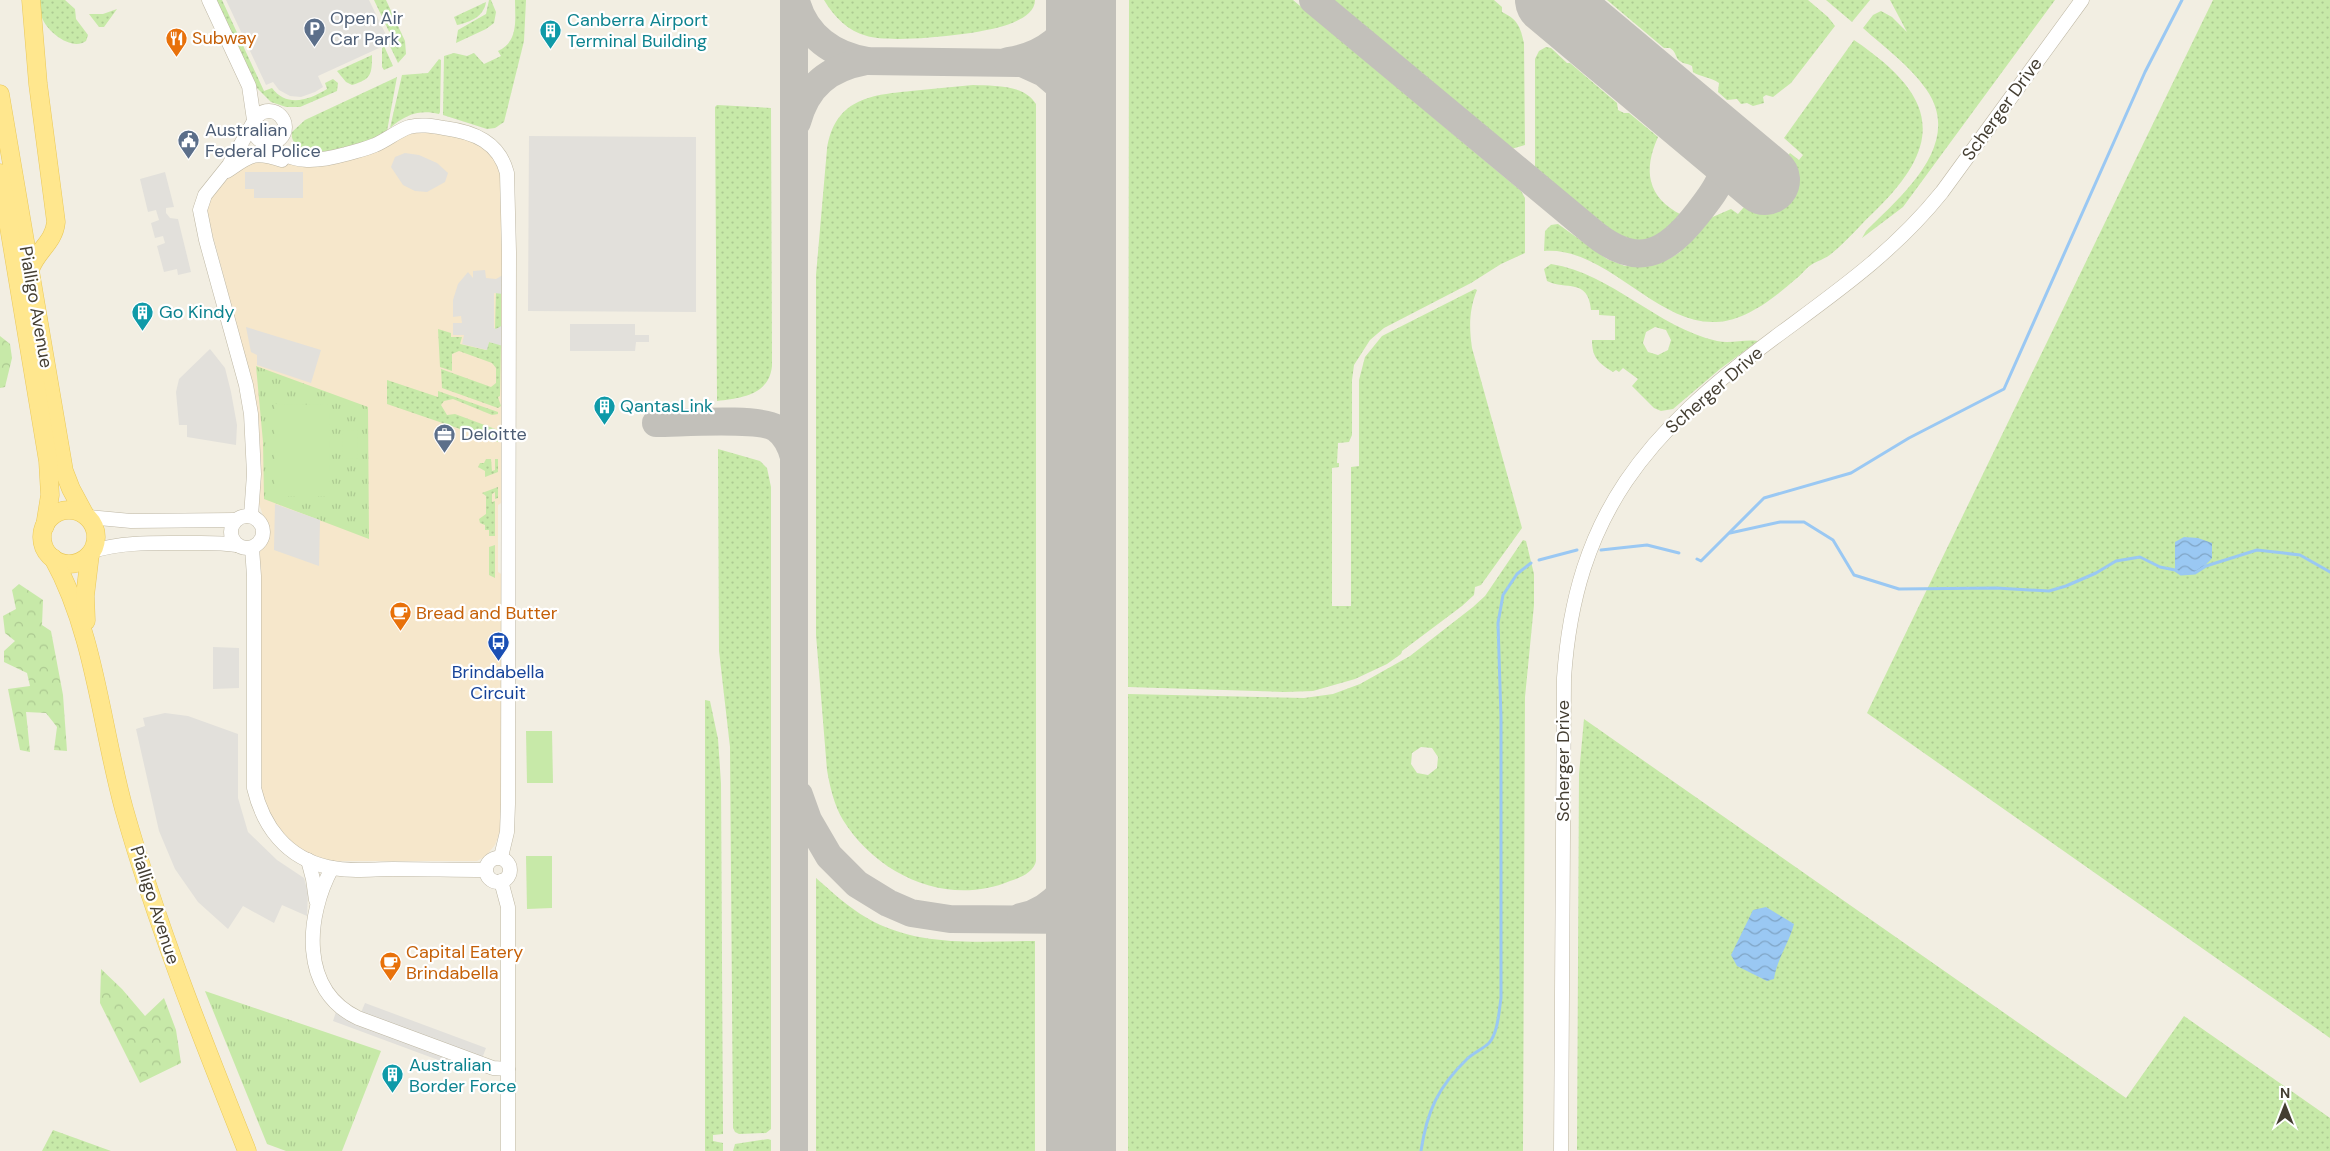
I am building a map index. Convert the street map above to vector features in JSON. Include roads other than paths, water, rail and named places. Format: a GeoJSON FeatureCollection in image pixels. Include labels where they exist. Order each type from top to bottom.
{"type":"FeatureCollection","features":[{"type":"Feature","properties":{"kind":"main road"},"geometry":{"type":"LineString","coordinates":[[30,270],[36,256],[49,243],[56,222],[38,84],[31,0]]}},
{"type":"Feature","properties":{"kind":"main road","name":"Pialligo Avenue"},"geometry":{"type":"LineString","coordinates":[[0,94],[66,476],[86,516]]}},
{"type":"Feature","properties":{"kind":"main road","name":"Pialligo Avenue"},"geometry":{"type":"LineString","coordinates":[[0,173],[51,482],[45,526]]}},
{"type":"Feature","properties":{"kind":"main road"},"geometry":{"type":"LineString","coordinates":[[0,246],[29,386],[41,419]]}},
{"type":"Feature","properties":{"kind":"main road"},"geometry":{"type":"LineString","coordinates":[[65,510],[75,511],[86,516],[96,534],[91,552],[82,560],[72,564],[62,563],[53,558],[44,547],[43,533],[45,526],[55,514],[65,510]]}},
{"type":"Feature","properties":{"kind":"main road","name":"Pialligo Avenue"},"geometry":{"type":"LineString","coordinates":[[88,652],[85,596],[91,552]]}},
{"type":"Feature","properties":{"kind":"main road","name":"Pialligo Avenue"},"geometry":{"type":"LineString","coordinates":[[53,558],[72,595],[88,652],[119,792],[137,854],[177,974],[247,1151]]}},
{"type":"Feature","properties":{"kind":"street"},"geometry":{"type":"LineString","coordinates":[[209,0],[249,86],[255,135],[278,152],[294,159],[313,160]]}},
{"type":"Feature","properties":{"kind":"street","name":"Scherger Drive"},"geometry":{"type":"LineString","coordinates":[[1561,1151],[1563,704],[1568,638],[1575,598],[1592,542],[1622,487],[1644,456],[1678,417],[1732,371],[1863,272],[1918,220],[1942,192],[2082,0]]}},
{"type":"Feature","properties":{"kind":"street"},"geometry":{"type":"LineString","coordinates":[[249,86],[284,120],[284,133],[293,148],[313,160]]}},
{"type":"Feature","properties":{"kind":"street"},"geometry":{"type":"LineString","coordinates":[[250,516],[254,483],[254,440],[248,395],[200,215],[203,197],[225,169],[254,121],[261,112],[274,111]]}},
{"type":"Feature","properties":{"kind":"street"},"geometry":{"type":"LineString","coordinates":[[225,169],[256,155],[266,155],[289,162],[329,158],[371,147],[386,139],[402,124],[419,117],[438,118],[459,130],[488,142],[504,161],[507,173],[508,804],[507,832],[501,857]]}},
{"type":"Feature","properties":{"kind":"street"},"geometry":{"type":"LineString","coordinates":[[225,169],[250,146],[278,141],[284,133]]}},
{"type":"Feature","properties":{"kind":"street"},"geometry":{"type":"LineString","coordinates":[[86,516],[131,521],[235,520],[242,516],[250,516],[258,520],[263,531],[261,540],[252,548]]}},
{"type":"Feature","properties":{"kind":"street"},"geometry":{"type":"LineString","coordinates":[[235,520],[230,532],[231,538],[237,545]]}},
{"type":"Feature","properties":{"kind":"street"},"geometry":{"type":"LineString","coordinates":[[91,552],[116,545],[136,543],[220,543],[252,548]]}},
{"type":"Feature","properties":{"kind":"street"},"geometry":{"type":"LineString","coordinates":[[252,548],[254,576],[254,788],[261,812],[269,827],[288,848],[308,860],[332,868],[485,870]]}},
{"type":"Feature","properties":{"kind":"street"},"geometry":{"type":"LineString","coordinates":[[485,870],[491,859],[501,857]]}},
{"type":"Feature","properties":{"kind":"street"},"geometry":{"type":"LineString","coordinates":[[501,857],[508,863],[510,872],[501,882]]}},
{"type":"Feature","properties":{"kind":"street"},"geometry":{"type":"LineString","coordinates":[[308,860],[313,878],[316,908],[312,949],[316,970],[324,986],[345,1009],[358,1018],[493,1068],[508,1069]]}},
{"type":"Feature","properties":{"kind":"street"},"geometry":{"type":"LineString","coordinates":[[316,908],[332,868]]}},
{"type":"Feature","properties":{"kind":"street"},"geometry":{"type":"LineString","coordinates":[[485,870],[491,880],[501,882]]}},
{"type":"Feature","properties":{"kind":"street"},"geometry":{"type":"LineString","coordinates":[[501,882],[508,907],[508,1151]]}},
{"type":"Feature","properties":{"kind":"water"},"geometry":{"type":"Polygon","coordinates":[[[2184,537],[2198,538],[2212,543],[2212,558],[2195,572],[2185,574],[2175,570],[2175,542],[2184,537]]]}},
{"type":"Feature","properties":{"kind":"water"},"geometry":{"type":"Polygon","coordinates":[[[1766,907],[1794,924],[1774,979],[1767,981],[1737,966],[1731,955],[1753,910],[1766,907]]]}},
{"type":"Feature","properties":{"kind":"waterway"},"geometry":{"type":"LineString","coordinates":[[1697,559],[1701,561],[1764,498],[1851,473],[1909,438],[2004,389],[2145,72],[2182,0]]}},
{"type":"Feature","properties":{"kind":"waterway"},"geometry":{"type":"LineString","coordinates":[[1730,533],[1780,522],[1804,522],[1833,540],[1854,575],[1899,589],[1996,588],[2049,591],[2096,573],[2116,561],[2140,557],[2160,567],[2175,570],[2181,574],[2195,573],[2206,566],[2257,550],[2300,555],[2330,572]]}},
{"type":"Feature","properties":{"kind":"waterway"},"geometry":{"type":"LineString","coordinates":[[1601,550],[1647,545],[1679,553]]}},
{"type":"Feature","properties":{"kind":"waterway"},"geometry":{"type":"LineString","coordinates":[[1539,560],[1577,550]]}},
{"type":"Feature","properties":{"kind":"waterway"},"geometry":{"type":"LineString","coordinates":[[1421,1151],[1435,1100],[1457,1069],[1489,1043],[1498,1022],[1501,998],[1501,718],[1498,623],[1503,595],[1517,574],[1531,563]]}},
{"type":"Feature","properties":{"kind":"place","name":"Open Air Car Park"},"geometry":{"type":"Point","coordinates":[314,47]}},
{"type":"Feature","properties":{"kind":"place","name":"Canberra Airport Terminal Building"},"geometry":{"type":"Point","coordinates":[551,49]}},
{"type":"Feature","properties":{"kind":"place","name":"Subway"},"geometry":{"type":"Point","coordinates":[176,57]}},
{"type":"Feature","properties":{"kind":"place","name":"Australian Federal Police"},"geometry":{"type":"Point","coordinates":[189,159]}},
{"type":"Feature","properties":{"kind":"place","name":"Go Kindy"},"geometry":{"type":"Point","coordinates":[143,331]}},
{"type":"Feature","properties":{"kind":"place","name":"QantasLink"},"geometry":{"type":"Point","coordinates":[604,425]}},
{"type":"Feature","properties":{"kind":"place","name":"Deloitte"},"geometry":{"type":"Point","coordinates":[445,453]}},
{"type":"Feature","properties":{"kind":"place","name":"Bread and Butter"},"geometry":{"type":"Point","coordinates":[400,632]}},
{"type":"Feature","properties":{"kind":"place","name":"Brindabella Circuit"},"geometry":{"type":"Point","coordinates":[498,661]}},
{"type":"Feature","properties":{"kind":"place","name":"Capital Eatery Brindabella"},"geometry":{"type":"Point","coordinates":[390,981]}},
{"type":"Feature","properties":{"kind":"place","name":"Australian Border Force"},"geometry":{"type":"Point","coordinates":[393,1094]}}]}
